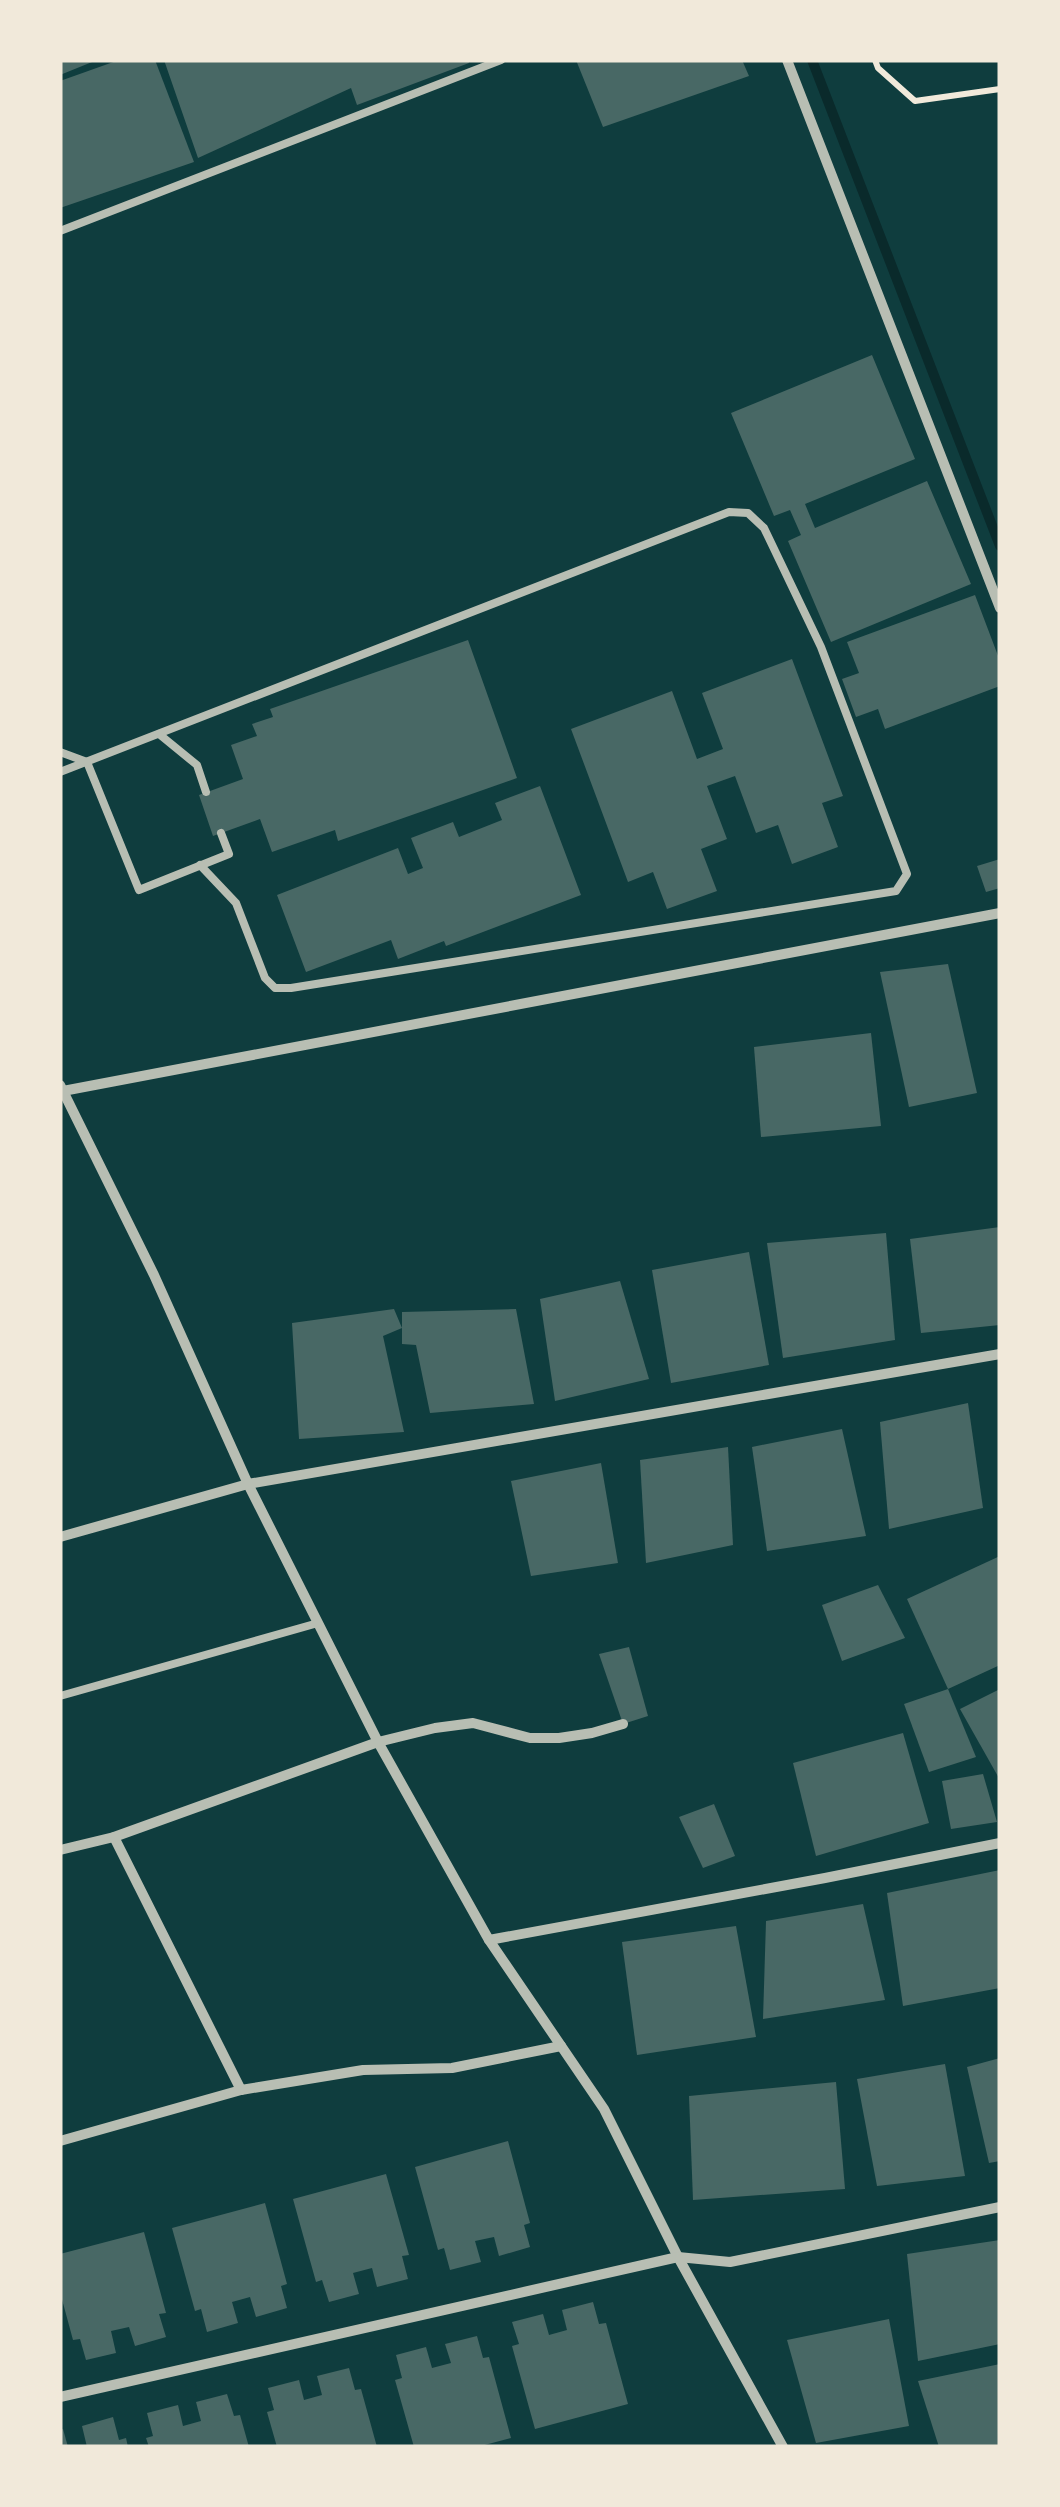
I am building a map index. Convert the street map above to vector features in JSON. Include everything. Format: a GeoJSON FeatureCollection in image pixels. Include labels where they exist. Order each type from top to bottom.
{"type":"FeatureCollection","features":[{"type":"Feature","properties":{"kind":"street"},"geometry":{"type":"LineString","coordinates":[[787,60],[1000,608]]}},
{"type":"Feature","properties":{"kind":"street"},"geometry":{"type":"LineString","coordinates":[[783,2447],[678,2258],[604,2109],[489,1940],[378,1742],[248,1484],[154,1275],[62,1088],[1000,913]]}},
{"type":"Feature","properties":{"kind":"street"},"geometry":{"type":"LineString","coordinates":[[60,1536],[248,1484],[1000,1354]]}},
{"type":"Feature","properties":{"kind":"street"},"geometry":{"type":"LineString","coordinates":[[60,1850],[114,1837],[378,1742],[454,1724],[473,1723],[530,1738],[559,1738],[623,1724]]}},
{"type":"Feature","properties":{"kind":"street"},"geometry":{"type":"LineString","coordinates":[[114,1837],[242,2090]]}},
{"type":"Feature","properties":{"kind":"street"},"geometry":{"type":"LineString","coordinates":[[489,1940],[1000,1843]]}},
{"type":"Feature","properties":{"kind":"street"},"geometry":{"type":"LineString","coordinates":[[60,2141],[242,2090],[352,2071],[452,2068],[561,2046]]}},
{"type":"Feature","properties":{"kind":"street"},"geometry":{"type":"LineString","coordinates":[[60,2397],[678,2258],[730,2262],[1000,2207]]}},
{"type":"Feature","properties":{"kind":"lane"},"geometry":{"type":"LineString","coordinates":[[60,230],[501,60]]}},
{"type":"Feature","properties":{"kind":"lane"},"geometry":{"type":"LineString","coordinates":[[60,772],[729,512],[748,514],[764,528],[821,648],[906,874],[896,891],[275,988],[265,978],[236,903],[200,866]]}},
{"type":"Feature","properties":{"kind":"lane"},"geometry":{"type":"LineString","coordinates":[[159,734],[197,764],[206,792]]}},
{"type":"Feature","properties":{"kind":"lane"},"geometry":{"type":"LineString","coordinates":[[60,752],[87,762],[139,890],[229,854],[220,833]]}},
{"type":"Feature","properties":{"kind":"lane"},"geometry":{"type":"LineString","coordinates":[[60,1696],[318,1623]]}},
{"type":"Feature","properties":{"kind":"path"},"geometry":{"type":"LineString","coordinates":[[874,60],[914,101],[1000,89]]}},
{"type":"Feature","properties":{"kind":"building"},"geometry":{"type":"Polygon","coordinates":[[[60,60],[97,60],[60,75],[60,60]]]}},
{"type":"Feature","properties":{"kind":"building"},"geometry":{"type":"Polygon","coordinates":[[[119,60],[155,60],[194,162],[60,208],[60,81],[119,60]]]}},
{"type":"Feature","properties":{"kind":"building"},"geometry":{"type":"Polygon","coordinates":[[[164,60],[469,63],[357,105],[351,88],[198,158],[164,60]]]}},
{"type":"Feature","properties":{"kind":"building"},"geometry":{"type":"Polygon","coordinates":[[[576,60],[742,60],[749,76],[603,127],[576,60]]]}},
{"type":"Feature","properties":{"kind":"building"},"geometry":{"type":"Polygon","coordinates":[[[872,355],[915,459],[805,504],[815,528],[927,481],[971,584],[831,642],[788,541],[801,535],[790,510],[774,516],[731,413],[872,355]]]}},
{"type":"Feature","properties":{"kind":"building"},"geometry":{"type":"Polygon","coordinates":[[[975,595],[1000,661],[1000,686],[885,729],[878,709],[856,717],[842,679],[859,673],[847,642],[975,595]]]}},
{"type":"Feature","properties":{"kind":"building"},"geometry":{"type":"Polygon","coordinates":[[[468,640],[517,778],[338,841],[335,830],[272,852],[260,819],[213,836],[199,795],[243,779],[231,745],[257,736],[252,724],[273,717],[270,709],[468,640]]]}},
{"type":"Feature","properties":{"kind":"building"},"geometry":{"type":"Polygon","coordinates":[[[792,659],[843,796],[822,803],[838,847],[792,864],[778,825],[756,833],[735,776],[707,786],[727,839],[701,849],[717,891],[667,909],[653,872],[628,882],[571,729],[672,691],[697,759],[723,749],[702,693],[792,659]]]}},
{"type":"Feature","properties":{"kind":"building"},"geometry":{"type":"Polygon","coordinates":[[[540,786],[581,895],[446,946],[444,941],[398,959],[391,940],[306,972],[277,895],[398,848],[408,874],[423,868],[411,838],[453,822],[459,837],[502,820],[495,803],[540,786]]]}},
{"type":"Feature","properties":{"kind":"building"},"geometry":{"type":"Polygon","coordinates":[[[1000,859],[1000,888],[986,892],[977,866],[1000,859]]]}},
{"type":"Feature","properties":{"kind":"building"},"geometry":{"type":"Polygon","coordinates":[[[948,964],[977,1093],[909,1107],[880,972],[948,964]]]}},
{"type":"Feature","properties":{"kind":"building"},"geometry":{"type":"Polygon","coordinates":[[[871,1033],[881,1126],[761,1137],[754,1047],[871,1033]]]}},
{"type":"Feature","properties":{"kind":"building"},"geometry":{"type":"Polygon","coordinates":[[[1000,1227],[1000,1325],[921,1333],[910,1239],[1000,1227]]]}},
{"type":"Feature","properties":{"kind":"building"},"geometry":{"type":"Polygon","coordinates":[[[886,1233],[895,1340],[783,1358],[767,1243],[886,1233]]]}},
{"type":"Feature","properties":{"kind":"building"},"geometry":{"type":"Polygon","coordinates":[[[749,1252],[769,1365],[671,1383],[652,1270],[749,1252]]]}},
{"type":"Feature","properties":{"kind":"building"},"geometry":{"type":"Polygon","coordinates":[[[620,1281],[649,1379],[555,1401],[540,1299],[620,1281]]]}},
{"type":"Feature","properties":{"kind":"building"},"geometry":{"type":"Polygon","coordinates":[[[394,1309],[402,1328],[383,1336],[404,1432],[299,1439],[292,1323],[394,1309]]]}},
{"type":"Feature","properties":{"kind":"building"},"geometry":{"type":"Polygon","coordinates":[[[516,1309],[534,1404],[430,1413],[416,1345],[402,1344],[402,1312],[516,1309]]]}},
{"type":"Feature","properties":{"kind":"building"},"geometry":{"type":"Polygon","coordinates":[[[968,1403],[983,1508],[889,1529],[880,1422],[968,1403]]]}},
{"type":"Feature","properties":{"kind":"building"},"geometry":{"type":"Polygon","coordinates":[[[842,1429],[866,1536],[767,1551],[752,1447],[842,1429]]]}},
{"type":"Feature","properties":{"kind":"building"},"geometry":{"type":"Polygon","coordinates":[[[728,1447],[733,1545],[646,1563],[640,1460],[728,1447]]]}},
{"type":"Feature","properties":{"kind":"building"},"geometry":{"type":"Polygon","coordinates":[[[601,1463],[618,1563],[531,1576],[511,1481],[601,1463]]]}},
{"type":"Feature","properties":{"kind":"building"},"geometry":{"type":"Polygon","coordinates":[[[1000,1556],[1000,1665],[948,1689],[907,1599],[1000,1556]]]}},
{"type":"Feature","properties":{"kind":"building"},"geometry":{"type":"Polygon","coordinates":[[[878,1585],[905,1638],[842,1661],[822,1605],[878,1585]]]}},
{"type":"Feature","properties":{"kind":"building"},"geometry":{"type":"Polygon","coordinates":[[[629,1647],[648,1716],[623,1724],[599,1654],[629,1647]]]}},
{"type":"Feature","properties":{"kind":"building"},"geometry":{"type":"Polygon","coordinates":[[[948,1689],[976,1757],[929,1772],[904,1704],[948,1689]]]}},
{"type":"Feature","properties":{"kind":"building"},"geometry":{"type":"Polygon","coordinates":[[[1000,1689],[1000,1780],[960,1709],[1000,1689]]]}},
{"type":"Feature","properties":{"kind":"building"},"geometry":{"type":"Polygon","coordinates":[[[903,1733],[929,1823],[816,1856],[793,1763],[903,1733]]]}},
{"type":"Feature","properties":{"kind":"building"},"geometry":{"type":"Polygon","coordinates":[[[983,1774],[997,1822],[951,1829],[942,1781],[983,1774]]]}},
{"type":"Feature","properties":{"kind":"building"},"geometry":{"type":"Polygon","coordinates":[[[714,1804],[735,1856],[703,1868],[679,1817],[714,1804]]]}},
{"type":"Feature","properties":{"kind":"building"},"geometry":{"type":"Polygon","coordinates":[[[1000,1870],[1000,1988],[903,2006],[887,1893],[1000,1870]]]}},
{"type":"Feature","properties":{"kind":"building"},"geometry":{"type":"Polygon","coordinates":[[[863,1904],[885,2000],[763,2019],[766,1921],[863,1904]]]}},
{"type":"Feature","properties":{"kind":"building"},"geometry":{"type":"Polygon","coordinates":[[[736,1926],[756,2037],[637,2055],[622,1942],[736,1926]]]}},
{"type":"Feature","properties":{"kind":"building"},"geometry":{"type":"Polygon","coordinates":[[[1000,2058],[1000,2161],[989,2163],[967,2067],[1000,2058]]]}},
{"type":"Feature","properties":{"kind":"building"},"geometry":{"type":"Polygon","coordinates":[[[945,2064],[965,2176],[877,2186],[857,2079],[945,2064]]]}},
{"type":"Feature","properties":{"kind":"building"},"geometry":{"type":"Polygon","coordinates":[[[836,2082],[845,2189],[693,2200],[689,2096],[836,2082]]]}},
{"type":"Feature","properties":{"kind":"building"},"geometry":{"type":"Polygon","coordinates":[[[508,2141],[530,2223],[524,2225],[530,2247],[499,2256],[494,2237],[475,2241],[481,2262],[450,2270],[444,2248],[438,2250],[415,2167],[508,2141]]]}},
{"type":"Feature","properties":{"kind":"building"},"geometry":{"type":"Polygon","coordinates":[[[386,2174],[409,2255],[402,2256],[408,2279],[377,2287],[372,2268],[353,2273],[359,2294],[329,2302],[322,2280],[316,2282],[293,2199],[386,2174]]]}},
{"type":"Feature","properties":{"kind":"building"},"geometry":{"type":"Polygon","coordinates":[[[265,2203],[287,2284],[281,2286],[287,2308],[256,2317],[250,2297],[232,2302],[238,2323],[207,2332],[201,2309],[195,2311],[172,2228],[265,2203]]]}},
{"type":"Feature","properties":{"kind":"building"},"geometry":{"type":"Polygon","coordinates":[[[144,2232],[166,2313],[159,2314],[166,2337],[135,2346],[129,2327],[111,2331],[116,2353],[86,2360],[80,2339],[73,2340],[60,2292],[60,2254],[144,2232]]]}},
{"type":"Feature","properties":{"kind":"building"},"geometry":{"type":"Polygon","coordinates":[[[1000,2240],[1000,2344],[918,2361],[907,2254],[1000,2240]]]}},
{"type":"Feature","properties":{"kind":"building"},"geometry":{"type":"Polygon","coordinates":[[[593,2302],[599,2324],[606,2323],[628,2404],[535,2429],[512,2346],[519,2344],[512,2322],[543,2314],[549,2335],[567,2330],[562,2310],[593,2302]]]}},
{"type":"Feature","properties":{"kind":"building"},"geometry":{"type":"Polygon","coordinates":[[[889,2319],[909,2426],[816,2443],[787,2340],[889,2319]]]}},
{"type":"Feature","properties":{"kind":"building"},"geometry":{"type":"Polygon","coordinates":[[[477,2336],[483,2358],[489,2357],[511,2438],[477,2447],[414,2447],[395,2380],[402,2378],[396,2355],[426,2347],[432,2368],[451,2363],[445,2344],[477,2336]]]}},
{"type":"Feature","properties":{"kind":"building"},"geometry":{"type":"Polygon","coordinates":[[[1000,2364],[1000,2447],[939,2447],[918,2381],[1000,2364]]]}},
{"type":"Feature","properties":{"kind":"building"},"geometry":{"type":"Polygon","coordinates":[[[349,2368],[355,2390],[361,2389],[377,2447],[277,2447],[267,2412],[274,2410],[268,2388],[299,2380],[304,2400],[322,2395],[317,2376],[349,2368]]]}},
{"type":"Feature","properties":{"kind":"building"},"geometry":{"type":"Polygon","coordinates":[[[227,2394],[234,2416],[240,2415],[249,2447],[149,2447],[146,2438],[153,2436],[147,2413],[178,2405],[183,2426],[201,2421],[196,2402],[227,2394]]]}},
{"type":"Feature","properties":{"kind":"building"},"geometry":{"type":"Polygon","coordinates":[[[113,2417],[119,2440],[126,2438],[128,2447],[87,2447],[82,2426],[113,2417]]]}},
{"type":"Feature","properties":{"kind":"building"},"geometry":{"type":"Polygon","coordinates":[[[63,2429],[68,2447],[60,2447],[63,2429]]]}},
{"type":"Feature","properties":{"kind":"waterway"},"geometry":{"type":"LineString","coordinates":[[812,60],[1000,546]]}}]}
